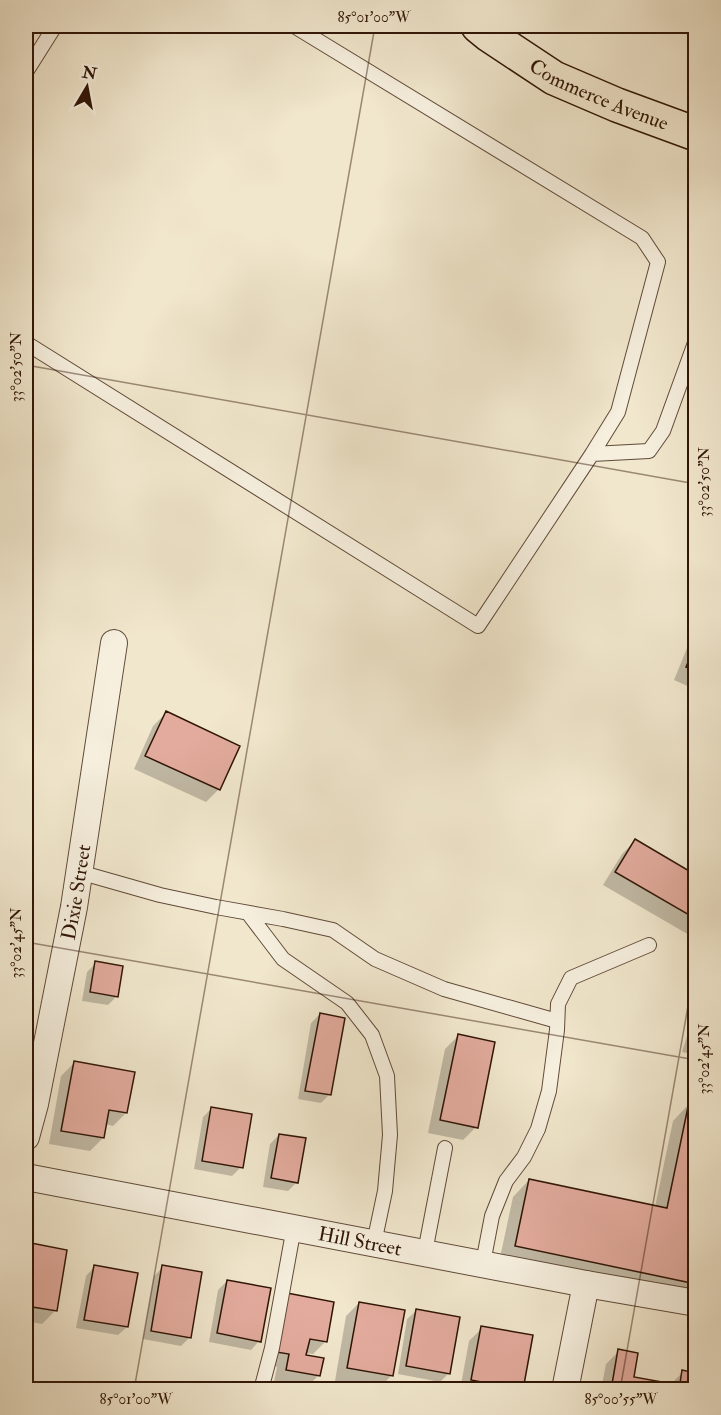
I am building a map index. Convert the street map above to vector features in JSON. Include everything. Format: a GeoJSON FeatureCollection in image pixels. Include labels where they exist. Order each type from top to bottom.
{"type":"FeatureCollection","features":[{"type":"Feature","properties":{"kind":"main road","name":"Commerce Avenue"},"geometry":{"type":"LineString","coordinates":[[478,26],[554,78],[617,105],[696,134]]}},
{"type":"Feature","properties":{"kind":"street","name":"Dixie Street"},"geometry":{"type":"LineString","coordinates":[[26,1137],[35,1104],[74,907],[114,643]]}},
{"type":"Feature","properties":{"kind":"street","name":"Hill Street"},"geometry":{"type":"LineString","coordinates":[[26,1177],[696,1303]]}},
{"type":"Feature","properties":{"kind":"street"},"geometry":{"type":"LineString","coordinates":[[565,1389],[586,1284]]}},
{"type":"Feature","properties":{"kind":"lane"},"geometry":{"type":"LineString","coordinates":[[26,72],[55,26]]}},
{"type":"Feature","properties":{"kind":"lane"},"geometry":{"type":"LineString","coordinates":[[26,343],[478,626],[618,412],[658,262],[642,238],[294,26]]}},
{"type":"Feature","properties":{"kind":"lane"},"geometry":{"type":"LineString","coordinates":[[592,454],[649,451],[663,431],[696,340]]}},
{"type":"Feature","properties":{"kind":"lane"},"geometry":{"type":"LineString","coordinates":[[79,872],[160,895],[333,930],[375,959],[444,989],[558,1021]]}},
{"type":"Feature","properties":{"kind":"lane"},"geometry":{"type":"LineString","coordinates":[[248,913],[283,959],[347,1003],[372,1035],[387,1076],[390,1135],[385,1191],[374,1243]]}},
{"type":"Feature","properties":{"kind":"lane"},"geometry":{"type":"LineString","coordinates":[[483,1263],[492,1216],[506,1180],[524,1157],[538,1130],[549,1091],[558,1004],[572,978],[648,945]]}},
{"type":"Feature","properties":{"kind":"lane"},"geometry":{"type":"LineString","coordinates":[[425,1252],[445,1148]]}},
{"type":"Feature","properties":{"kind":"lane"},"geometry":{"type":"LineString","coordinates":[[261,1389],[272,1348],[294,1227]]}},
{"type":"Feature","properties":{"kind":"building"},"geometry":{"type":"Polygon","coordinates":[[[696,643],[696,671],[686,667],[696,643]]]}},
{"type":"Feature","properties":{"kind":"building"},"geometry":{"type":"Polygon","coordinates":[[[166,711],[240,746],[220,790],[145,756],[166,711]]]}},
{"type":"Feature","properties":{"kind":"building"},"geometry":{"type":"Polygon","coordinates":[[[635,839],[696,875],[696,919],[615,872],[635,839]]]}},
{"type":"Feature","properties":{"kind":"building"},"geometry":{"type":"Polygon","coordinates":[[[95,961],[123,966],[118,997],[90,992],[95,961]]]}},
{"type":"Feature","properties":{"kind":"building"},"geometry":{"type":"Polygon","coordinates":[[[320,1013],[345,1018],[331,1095],[305,1091],[320,1013]]]}},
{"type":"Feature","properties":{"kind":"building"},"geometry":{"type":"Polygon","coordinates":[[[458,1034],[495,1042],[478,1128],[440,1120],[458,1034]]]}},
{"type":"Feature","properties":{"kind":"building"},"geometry":{"type":"Polygon","coordinates":[[[74,1061],[135,1072],[127,1113],[109,1110],[104,1138],[61,1131],[74,1061]]]}},
{"type":"Feature","properties":{"kind":"building"},"geometry":{"type":"Polygon","coordinates":[[[689,1102],[696,1104],[696,1284],[515,1246],[529,1179],[667,1208],[689,1102]]]}},
{"type":"Feature","properties":{"kind":"building"},"geometry":{"type":"Polygon","coordinates":[[[211,1107],[252,1114],[243,1168],[202,1161],[211,1107]]]}},
{"type":"Feature","properties":{"kind":"building"},"geometry":{"type":"Polygon","coordinates":[[[279,1134],[306,1138],[298,1183],[271,1178],[279,1134]]]}},
{"type":"Feature","properties":{"kind":"building"},"geometry":{"type":"Polygon","coordinates":[[[26,1242],[67,1250],[57,1311],[26,1306],[26,1242]]]}},
{"type":"Feature","properties":{"kind":"building"},"geometry":{"type":"Polygon","coordinates":[[[94,1265],[138,1273],[128,1327],[84,1320],[94,1265]]]}},
{"type":"Feature","properties":{"kind":"building"},"geometry":{"type":"Polygon","coordinates":[[[162,1265],[202,1272],[191,1338],[151,1331],[162,1265]]]}},
{"type":"Feature","properties":{"kind":"building"},"geometry":{"type":"Polygon","coordinates":[[[227,1280],[271,1288],[261,1342],[217,1333],[227,1280]]]}},
{"type":"Feature","properties":{"kind":"building"},"geometry":{"type":"Polygon","coordinates":[[[287,1293],[334,1302],[327,1342],[310,1339],[306,1355],[324,1358],[320,1376],[286,1370],[289,1354],[276,1352],[287,1293]]]}},
{"type":"Feature","properties":{"kind":"building"},"geometry":{"type":"Polygon","coordinates":[[[359,1302],[405,1310],[393,1376],[347,1368],[359,1302]]]}},
{"type":"Feature","properties":{"kind":"building"},"geometry":{"type":"Polygon","coordinates":[[[416,1309],[460,1317],[450,1374],[406,1366],[416,1309]]]}},
{"type":"Feature","properties":{"kind":"building"},"geometry":{"type":"Polygon","coordinates":[[[481,1326],[533,1335],[523,1390],[471,1380],[481,1326]]]}},
{"type":"Feature","properties":{"kind":"building"},"geometry":{"type":"Polygon","coordinates":[[[618,1349],[638,1353],[634,1377],[668,1383],[667,1390],[611,1390],[618,1349]]]}},
{"type":"Feature","properties":{"kind":"building"},"geometry":{"type":"Polygon","coordinates":[[[682,1370],[696,1373],[696,1390],[679,1390],[682,1370]]]}},
{"type":"Feature","properties":{"kind":"building"},"geometry":{"type":"Polygon","coordinates":[[[26,1383],[51,1386],[51,1390],[26,1390],[26,1383]]]}}]}
